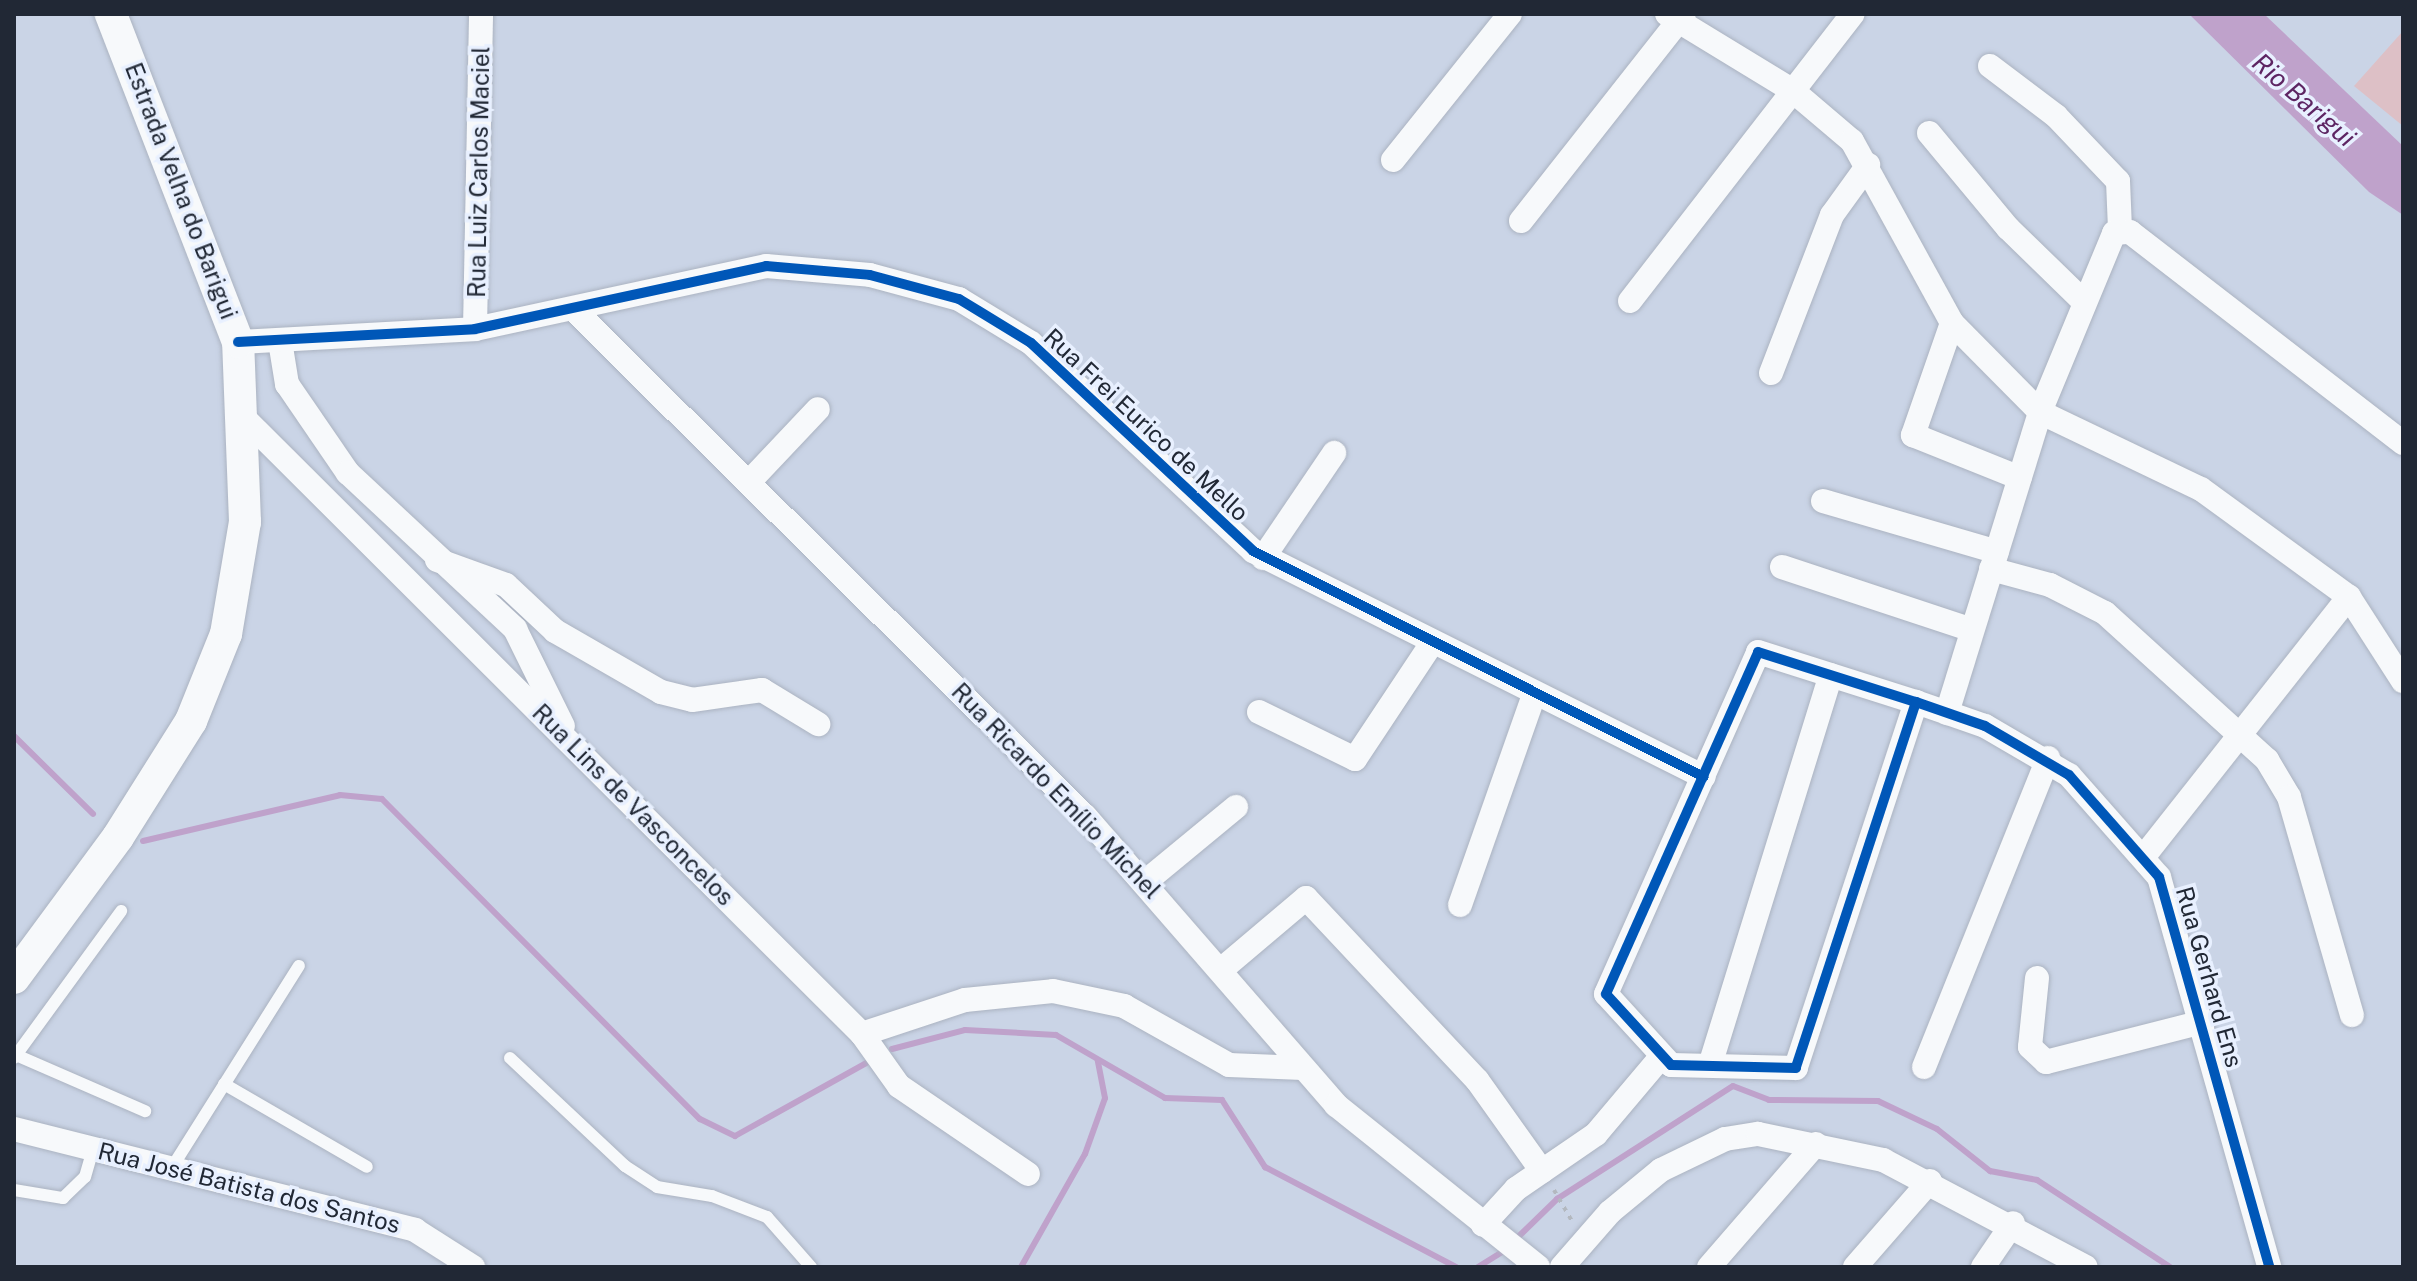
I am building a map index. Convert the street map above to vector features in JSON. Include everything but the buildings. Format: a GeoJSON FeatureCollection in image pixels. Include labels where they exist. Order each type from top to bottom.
{"type":"FeatureCollection","features":[{"type":"Feature","properties":{"kind":"street","name":"Estrada Velha do Barigui"},"geometry":{"type":"LineString","coordinates":[[14,978],[149,791],[205,692],[240,569],[247,421],[238,342],[111,14]]}},
{"type":"Feature","properties":{"kind":"street","name":"Rua Luiz Carlos Maciel"},"geometry":{"type":"LineString","coordinates":[[475,329],[481,14]]}},
{"type":"Feature","properties":{"kind":"street"},"geometry":{"type":"LineString","coordinates":[[1393,160],[1510,14]]}},
{"type":"Feature","properties":{"kind":"street"},"geometry":{"type":"LineString","coordinates":[[1630,301],[1853,14]]}},
{"type":"Feature","properties":{"kind":"street"},"geometry":{"type":"LineString","coordinates":[[1521,221],[1677,16],[1793,91],[1830,119],[1868,165],[1952,323],[2040,412],[2201,489],[2349,597],[2403,681]]}},
{"type":"Feature","properties":{"kind":"street"},"geometry":{"type":"LineString","coordinates":[[1947,713],[2040,412],[2081,299],[2120,229],[2118,181],[2056,116],[1990,66]]}},
{"type":"Feature","properties":{"kind":"street"},"geometry":{"type":"LineString","coordinates":[[1929,133],[2008,228],[2081,299]]}},
{"type":"Feature","properties":{"kind":"street"},"geometry":{"type":"LineString","coordinates":[[1771,373],[1832,215],[1868,165]]}},
{"type":"Feature","properties":{"kind":"street"},"geometry":{"type":"LineString","coordinates":[[2120,229],[2403,443]]}},
{"type":"Feature","properties":{"kind":"street","name":"Rua Frei Eurico de Mello"},"geometry":{"type":"LineString","coordinates":[[238,342],[475,329],[575,311],[766,266],[870,275],[959,299],[1031,343],[1263,558],[1704,777]]}},
{"type":"Feature","properties":{"kind":"street","name":"Rua Ricardo Emílio Michel"},"geometry":{"type":"LineString","coordinates":[[575,311],[1145,882],[1303,1068],[1379,1143],[1538,1267]]}},
{"type":"Feature","properties":{"kind":"street"},"geometry":{"type":"LineString","coordinates":[[1952,323],[1913,435],[2020,478]]}},
{"type":"Feature","properties":{"kind":"street"},"geometry":{"type":"LineString","coordinates":[[280,341],[287,384],[348,473],[434,559],[522,638],[569,739]]}},
{"type":"Feature","properties":{"kind":"street"},"geometry":{"type":"LineString","coordinates":[[749,482],[818,409]]}},
{"type":"Feature","properties":{"kind":"street","name":"Rua Lins de Vasconcelos"},"geometry":{"type":"LineString","coordinates":[[247,421],[569,739],[830,1011],[862,1034],[899,1086],[1028,1174]]}},
{"type":"Feature","properties":{"kind":"street"},"geometry":{"type":"LineString","coordinates":[[1263,558],[1334,453]]}},
{"type":"Feature","properties":{"kind":"street"},"geometry":{"type":"LineString","coordinates":[[1823,501],[1994,561],[2105,613],[2243,736],[2289,797],[2352,1015]]}},
{"type":"Feature","properties":{"kind":"street"},"geometry":{"type":"LineString","coordinates":[[434,559],[506,585],[555,631],[661,692],[692,700],[762,690],[818,724]]}},
{"type":"Feature","properties":{"kind":"street"},"geometry":{"type":"LineString","coordinates":[[1782,567],[1972,630]]}},
{"type":"Feature","properties":{"kind":"street"},"geometry":{"type":"LineString","coordinates":[[2145,855],[2243,736],[2349,597]]}},
{"type":"Feature","properties":{"kind":"street"},"geometry":{"type":"LineString","coordinates":[[1259,712],[1355,759],[1432,643]]}},
{"type":"Feature","properties":{"kind":"street","name":"Rua Gerhard Ens"},"geometry":{"type":"LineString","coordinates":[[1704,777],[1758,652],[1947,713],[2048,758],[2145,855],[2170,903],[2269,1267]]}},
{"type":"Feature","properties":{"kind":"street"},"geometry":{"type":"LineString","coordinates":[[1711,1062],[1831,675]]}},
{"type":"Feature","properties":{"kind":"street"},"geometry":{"type":"LineString","coordinates":[[1460,905],[1534,695]]}},
{"type":"Feature","properties":{"kind":"street"},"geometry":{"type":"LineString","coordinates":[[1704,777],[1606,994],[1661,1057],[1679,1067],[1711,1062],[1796,1068],[1916,702]]}},
{"type":"Feature","properties":{"kind":"street"},"geometry":{"type":"LineString","coordinates":[[1924,1067],[2048,758]]}},
{"type":"Feature","properties":{"kind":"street"},"geometry":{"type":"LineString","coordinates":[[1145,882],[1236,807]]}},
{"type":"Feature","properties":{"kind":"street"},"geometry":{"type":"LineString","coordinates":[[1222,969],[1306,898],[1477,1080],[1542,1171]]}},
{"type":"Feature","properties":{"kind":"street"},"geometry":{"type":"LineString","coordinates":[[2037,978],[2030,1047],[2046,1062],[2203,1022]]}},
{"type":"Feature","properties":{"kind":"street"},"geometry":{"type":"LineString","coordinates":[[862,1034],[965,1000],[1053,991],[1124,1006],[1229,1065],[1303,1068]]}},
{"type":"Feature","properties":{"kind":"street"},"geometry":{"type":"LineString","coordinates":[[1501,1239],[1542,1171],[1596,1134],[1661,1057]]}},
{"type":"Feature","properties":{"kind":"street","name":"Rua José Batista dos Santos"},"geometry":{"type":"LineString","coordinates":[[14,1129],[415,1230],[473,1267]]}},
{"type":"Feature","properties":{"kind":"street"},"geometry":{"type":"LineString","coordinates":[[1562,1267],[1584,1241],[1644,1183],[1733,1136],[1816,1144],[1883,1160],[2013,1223],[2086,1267]]}},
{"type":"Feature","properties":{"kind":"street"},"geometry":{"type":"LineString","coordinates":[[1709,1267],[1816,1144]]}},
{"type":"Feature","properties":{"kind":"street"},"geometry":{"type":"LineString","coordinates":[[1855,1267],[1930,1181]]}},
{"type":"Feature","properties":{"kind":"street"},"geometry":{"type":"LineString","coordinates":[[1983,1267],[2013,1223]]}},
{"type":"Feature","properties":{"kind":"lane"},"geometry":{"type":"LineString","coordinates":[[121,911],[15,1056],[145,1111]]}},
{"type":"Feature","properties":{"kind":"lane"},"geometry":{"type":"LineString","coordinates":[[171,1169],[299,966]]}},
{"type":"Feature","properties":{"kind":"lane"},"geometry":{"type":"LineString","coordinates":[[510,1058],[625,1166],[657,1187],[712,1196],[767,1217],[811,1267]]}},
{"type":"Feature","properties":{"kind":"lane"},"geometry":{"type":"LineString","coordinates":[[224,1084],[367,1167]]}},
{"type":"Feature","properties":{"kind":"lane"},"geometry":{"type":"LineString","coordinates":[[14,1190],[63,1198],[85,1177],[93,1149]]}},
{"type":"Feature","properties":{"kind":"path"},"geometry":{"type":"LineString","coordinates":[[1542,1171],[1584,1241]]}},
{"type":"Feature","properties":{"kind":"shaded area"},"geometry":{"type":"Polygon","coordinates":[[[2403,31],[2403,126],[2354,86],[2403,31]]]}},
{"type":"Feature","properties":{"kind":"water","name":"Rio Barigui"},"geometry":{"type":"Polygon","coordinates":[[[2189,14],[2264,14],[2403,146],[2403,215],[2369,192],[2189,14]]]}},
{"type":"Feature","properties":{"kind":"waterway"},"geometry":{"type":"LineString","coordinates":[[14,736],[93,814]]}},
{"type":"Feature","properties":{"kind":"waterway"},"geometry":{"type":"LineString","coordinates":[[143,841],[340,795],[382,799],[700,1119],[735,1136],[866,1063]]}},
{"type":"Feature","properties":{"kind":"waterway"},"geometry":{"type":"LineString","coordinates":[[892,1049],[965,1030],[1056,1035],[1165,1098],[1222,1100],[1265,1167],[1456,1267]]}},
{"type":"Feature","properties":{"kind":"waterway"},"geometry":{"type":"LineString","coordinates":[[1021,1267],[1085,1154],[1105,1098],[1098,1061]]}},
{"type":"Feature","properties":{"kind":"waterway"},"geometry":{"type":"LineString","coordinates":[[1515,1240],[1557,1199],[1733,1086],[1769,1100],[1878,1101],[1937,1129],[1990,1171],[2037,1180],[2170,1267]]}},
{"type":"Feature","properties":{"kind":"waterway"},"geometry":{"type":"LineString","coordinates":[[1478,1267],[1508,1248]]}},
{"type":"Feature","properties":{"kind":"cycle path"},"geometry":{"type":"LineString","coordinates":[[238,342],[475,329],[766,266],[870,275],[959,299],[1031,343],[1253,551],[1704,777]]}},
{"type":"Feature","properties":{"kind":"cycle path"},"geometry":{"type":"LineString","coordinates":[[1916,702],[1796,1068],[1671,1065],[1606,994],[1758,652],[1916,702],[1985,726],[2069,775],[2159,877],[2269,1267]]}}]}
